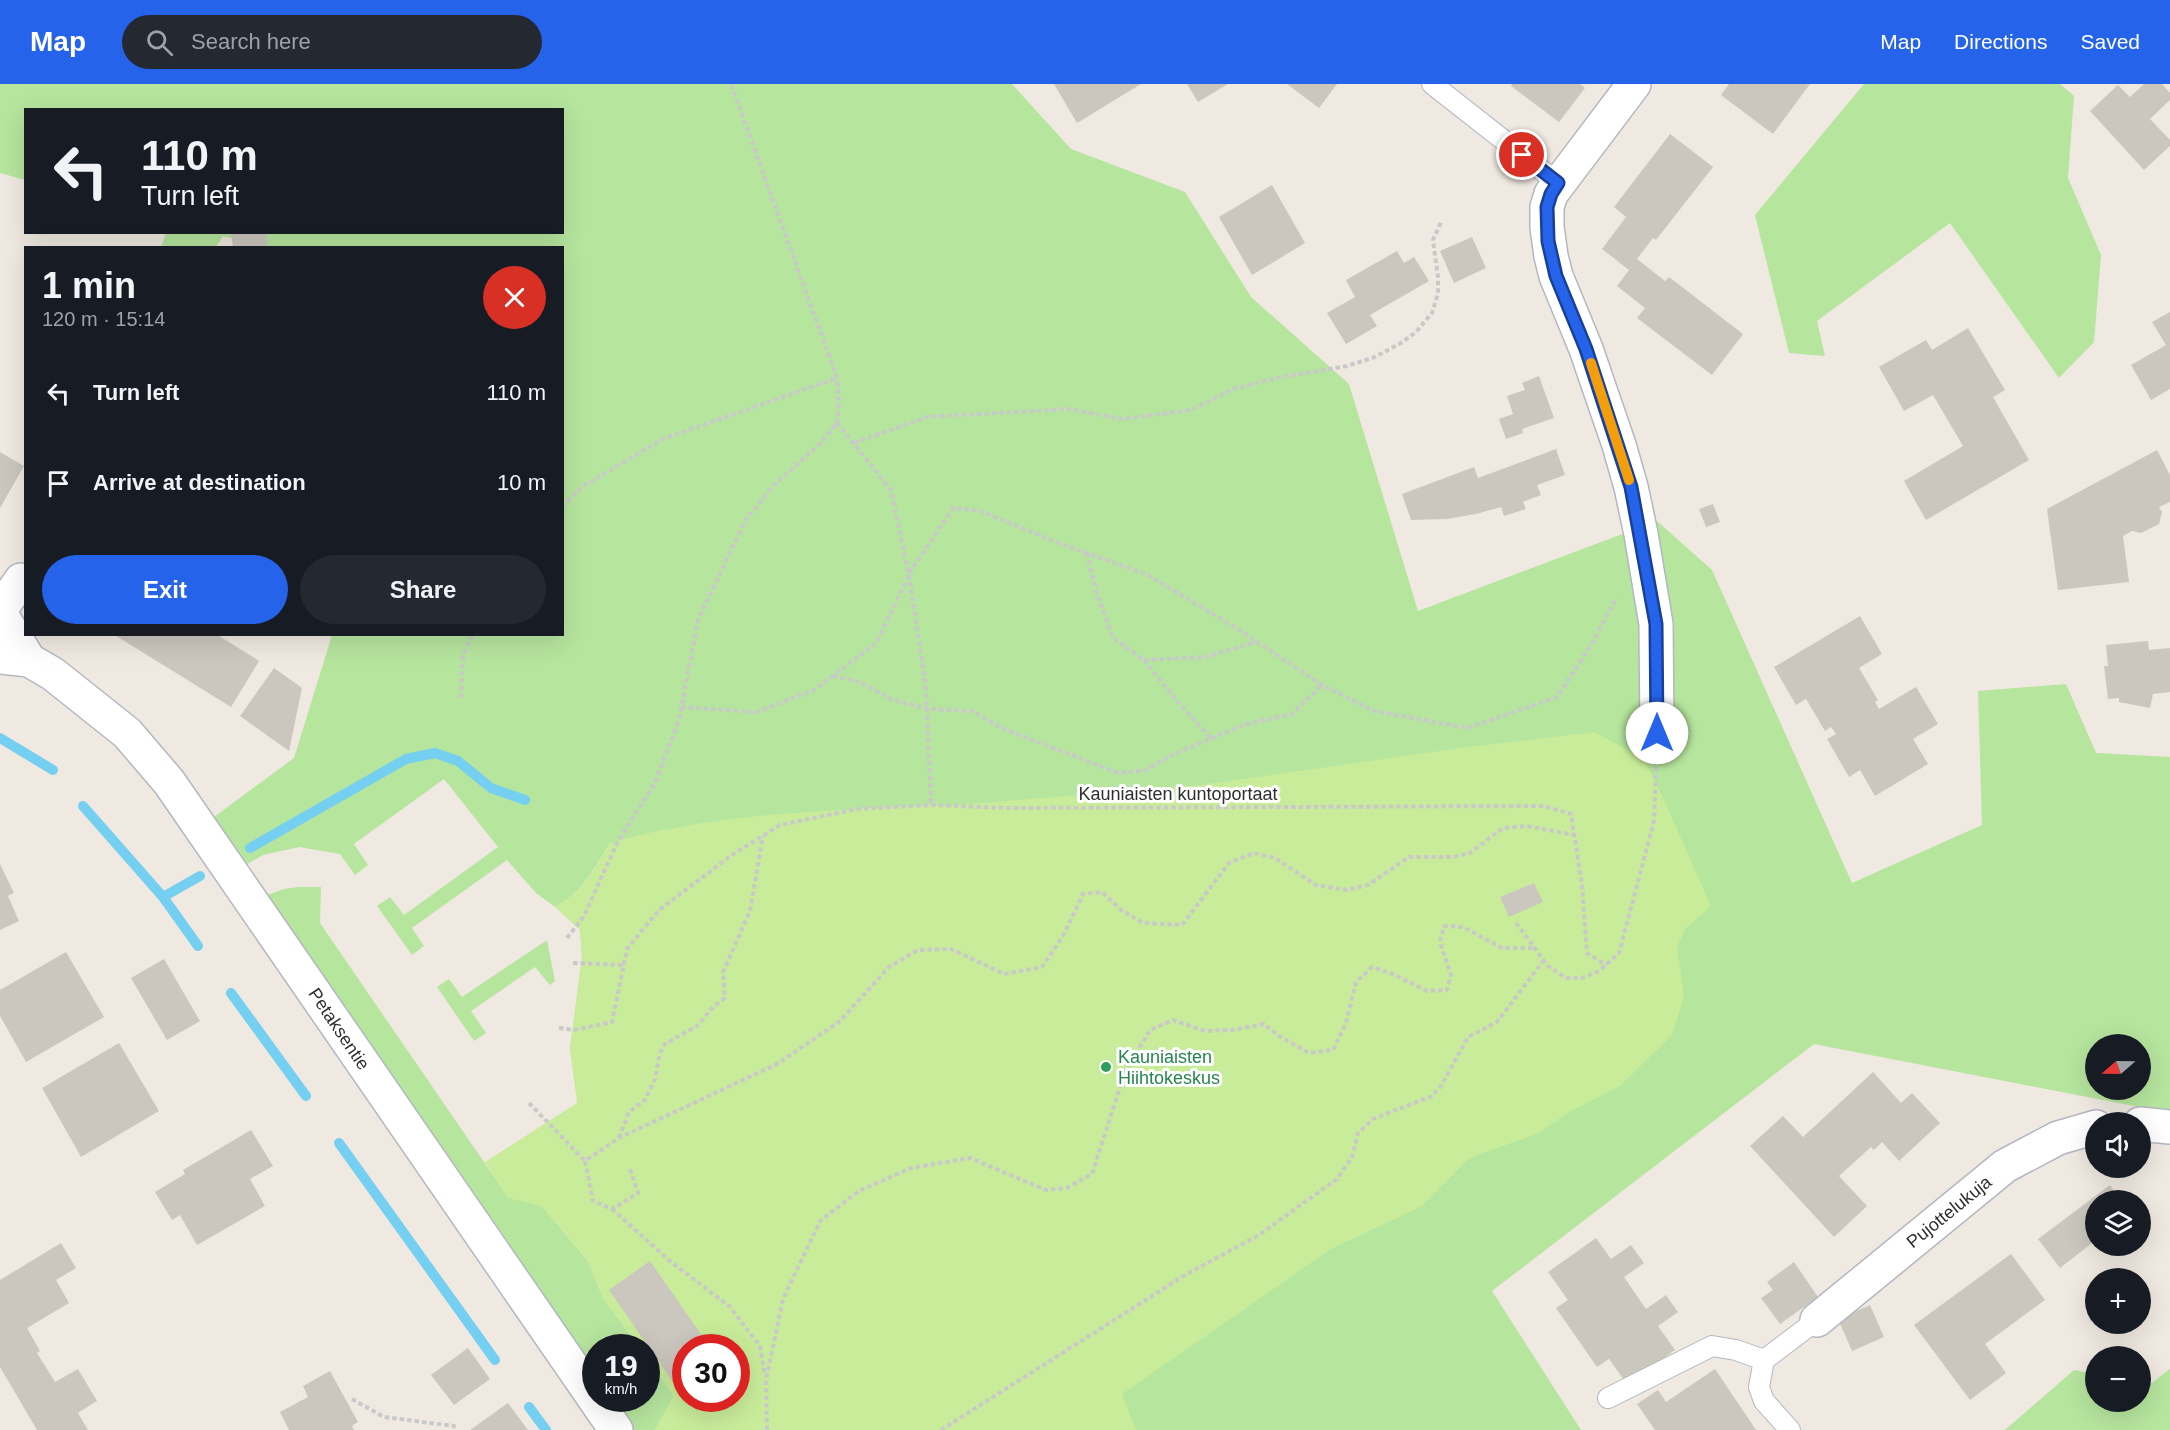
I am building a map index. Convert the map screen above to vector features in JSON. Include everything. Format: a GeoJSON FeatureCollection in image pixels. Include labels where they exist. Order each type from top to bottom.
{"type":"FeatureCollection","features":[{"type":"Feature","properties":{"kind":"street"},"geometry":{"type":"LineString","coordinates":[[1634,84],[1551,194],[1547,207],[1547,227],[1556,276],[1586,349],[1631,487],[1656,624],[1657,733]]}},
{"type":"Feature","properties":{"kind":"street"},"geometry":{"type":"LineString","coordinates":[[0,612],[21,580]]}},
{"type":"Feature","properties":{"kind":"street","name":"Petaksentie"},"geometry":{"type":"LineString","coordinates":[[0,612],[14,658],[53,674],[127,733],[169,782],[616,1430]]}},
{"type":"Feature","properties":{"kind":"street"},"geometry":{"type":"LineString","coordinates":[[2151,1125],[2170,1127]]}},
{"type":"Feature","properties":{"kind":"street","name":"Pujottelukuja"},"geometry":{"type":"LineString","coordinates":[[1817,1320],[2005,1166],[2058,1138],[2085,1130]]}},
{"type":"Feature","properties":{"kind":"lane"},"geometry":{"type":"LineString","coordinates":[[1432,84],[1558,183]]}},
{"type":"Feature","properties":{"kind":"lane"},"geometry":{"type":"LineString","coordinates":[[1790,1430],[1764,1401],[1759,1387],[1764,1360],[1817,1320]]}},
{"type":"Feature","properties":{"kind":"lane"},"geometry":{"type":"LineString","coordinates":[[1608,1398],[1713,1346],[1736,1350],[1764,1360]]}},
{"type":"Feature","properties":{"kind":"path"},"geometry":{"type":"LineString","coordinates":[[567,938],[585,916],[617,843],[655,783],[679,720],[698,620],[746,519],[776,483],[821,443],[837,423],[839,402],[837,378],[731,84]]}},
{"type":"Feature","properties":{"kind":"path"},"geometry":{"type":"LineString","coordinates":[[854,443],[927,417],[1069,409],[1122,419],[1191,410],[1233,388],[1347,366],[1375,357],[1401,344],[1416,332],[1432,313],[1438,293],[1433,240],[1441,222]]}},
{"type":"Feature","properties":{"kind":"path"},"geometry":{"type":"LineString","coordinates":[[564,505],[583,486],[663,439],[837,378]]}},
{"type":"Feature","properties":{"kind":"path"},"geometry":{"type":"LineString","coordinates":[[837,423],[891,490],[909,576],[928,709],[931,805]]}},
{"type":"Feature","properties":{"kind":"path"},"geometry":{"type":"LineString","coordinates":[[681,706],[757,712],[814,690],[876,643],[909,576],[953,508],[980,511],[1148,575],[1322,685],[1374,711],[1468,728],[1557,697],[1593,642],[1622,588],[1649,577]]}},
{"type":"Feature","properties":{"kind":"path"},"geometry":{"type":"LineString","coordinates":[[1087,553],[1096,591],[1113,638],[1144,660],[1181,706],[1211,738]]}},
{"type":"Feature","properties":{"kind":"path"},"geometry":{"type":"LineString","coordinates":[[460,698],[463,655],[472,636]]}},
{"type":"Feature","properties":{"kind":"path"},"geometry":{"type":"LineString","coordinates":[[1144,660],[1206,657],[1257,642]]}},
{"type":"Feature","properties":{"kind":"path"},"geometry":{"type":"LineString","coordinates":[[832,676],[860,682],[892,699],[928,709],[972,711],[1002,728],[1118,773],[1146,770],[1172,755],[1246,724],[1292,714],[1322,685]]}},
{"type":"Feature","properties":{"kind":"path"},"geometry":{"type":"LineString","coordinates":[[1516,922],[1548,966],[1566,978],[1582,978],[1599,971],[1619,953],[1654,821],[1657,733]]}},
{"type":"Feature","properties":{"kind":"path","name":"Kauniaisten kuntoportaat"},"geometry":{"type":"LineString","coordinates":[[559,1028],[574,1030],[612,1022],[627,949],[659,910],[732,855],[780,825],[857,809],[931,805],[1007,808],[1544,806],[1571,814],[1574,835]]}},
{"type":"Feature","properties":{"kind":"path"},"geometry":{"type":"LineString","coordinates":[[585,1161],[619,1138],[777,1064],[839,1022],[889,967],[918,950],[951,949],[1004,974],[1042,967],[1063,936],[1083,894],[1102,892],[1121,910],[1143,923],[1182,925],[1229,862],[1254,853],[1275,858],[1316,885],[1347,890],[1368,885],[1409,857],[1453,857],[1470,853],[1503,828],[1527,826],[1574,835],[1582,885],[1587,953],[1606,965]]}},
{"type":"Feature","properties":{"kind":"path"},"geometry":{"type":"LineString","coordinates":[[619,1138],[628,1112],[645,1100],[664,1044],[697,1026],[714,1006],[725,998],[723,972],[750,911],[763,835]]}},
{"type":"Feature","properties":{"kind":"path"},"geometry":{"type":"LineString","coordinates":[[766,1380],[783,1299],[820,1221],[859,1191],[911,1168],[970,1158],[1046,1190],[1067,1188],[1092,1174],[1125,1072],[1150,1030],[1173,1020],[1205,1031],[1232,1030],[1264,1024],[1279,1036],[1309,1053],[1333,1050],[1346,1023],[1356,982],[1372,967],[1393,974],[1427,991],[1447,990],[1450,975],[1440,942],[1444,926],[1463,927],[1502,948],[1535,948]]}},
{"type":"Feature","properties":{"kind":"path"},"geometry":{"type":"LineString","coordinates":[[941,1430],[1185,1275],[1259,1235],[1337,1179],[1352,1157],[1358,1133],[1373,1119],[1432,1096],[1442,1086],[1468,1037],[1497,1022],[1544,960]]}},
{"type":"Feature","properties":{"kind":"path"},"geometry":{"type":"LineString","coordinates":[[573,963],[624,965]]}},
{"type":"Feature","properties":{"kind":"path"},"geometry":{"type":"LineString","coordinates":[[529,1103],[585,1161],[593,1202],[612,1209],[671,1262],[729,1306],[759,1346],[766,1380],[767,1430]]}},
{"type":"Feature","properties":{"kind":"path"},"geometry":{"type":"LineString","coordinates":[[612,1209],[638,1193],[630,1169]]}},
{"type":"Feature","properties":{"kind":"path"},"geometry":{"type":"LineString","coordinates":[[352,1399],[384,1416],[454,1426],[452,1430]]}},
{"type":"Feature","properties":{"kind":"green space"},"geometry":{"type":"Polygon","coordinates":[[[0,84],[1012,84],[1071,149],[1185,192],[1251,297],[1349,384],[1418,611],[1657,521],[1712,570],[1852,883],[1982,825],[1978,691],[2066,684],[2096,753],[2170,757],[2170,1113],[2103,1100],[2151,1100],[2151,1034],[2085,1034],[2085,1097],[1814,1044],[1492,1291],[1581,1430],[1136,1430],[1121,1395],[750,1410],[750,1376],[754,1365],[750,1358],[750,1334],[736,1334],[570,1049],[582,957],[580,930],[610,843],[580,887],[573,895],[555,907],[536,893],[507,860],[412,928],[424,946],[412,955],[377,906],[390,897],[404,915],[498,847],[444,779],[354,844],[368,865],[355,875],[340,854],[299,847],[263,855],[242,867],[210,820],[294,758],[332,636],[564,636],[564,246],[260,246],[223,236],[217,246],[161,246],[166,234],[564,234],[564,108],[24,108],[24,180],[0,173],[0,84]]]}},
{"type":"Feature","properties":{"kind":"green space"},"geometry":{"type":"Polygon","coordinates":[[[1864,84],[2060,84],[2074,96],[2068,178],[2101,255],[2094,342],[2059,378],[1950,223],[1817,321],[1825,356],[1789,353],[1755,215],[1864,84]]]}},
{"type":"Feature","properties":{"kind":"green space","name":"Kauniaisten Hiihtokeskus"},"geometry":{"type":"Polygon","coordinates":[[[1595,732],[1644,760],[1711,906],[1685,929],[1677,947],[1684,996],[1672,1035],[1621,1085],[1566,1114],[1539,1133],[1469,1158],[1422,1206],[1331,1249],[1122,1394],[1136,1430],[655,1430],[672,1400],[672,1412],[750,1412],[750,1334],[672,1334],[672,1393],[660,1376],[660,1334],[629,1334],[603,1298],[588,1261],[542,1206],[508,1198],[485,1162],[577,1103],[570,1049],[582,957],[580,930],[555,907],[581,887],[610,843],[689,825],[769,815],[850,809],[946,806],[1201,785],[1468,747],[1595,732]]]}},
{"type":"Feature","properties":{"kind":"green space"},"geometry":{"type":"Polygon","coordinates":[[[321,887],[320,923],[508,1197],[542,1206],[588,1261],[603,1298],[629,1334],[582,1334],[582,1361],[262,897],[284,889],[321,887]]]}},
{"type":"Feature","properties":{"kind":"green space"},"geometry":{"type":"Polygon","coordinates":[[[547,940],[555,981],[550,985],[535,967],[471,1011],[486,1033],[474,1041],[437,987],[449,979],[462,997],[547,940]]]}},
{"type":"Feature","properties":{"kind":"green space"},"geometry":{"type":"Polygon","coordinates":[[[2170,1369],[2170,1430],[2005,1430],[2074,1370],[2085,1372],[2085,1412],[2151,1412],[2151,1383],[2170,1369]]]}},
{"type":"Feature","properties":{"kind":"green space"},"geometry":{"type":"Polygon","coordinates":[[[660,1376],[672,1393],[672,1400],[655,1430],[630,1430],[618,1412],[660,1412],[660,1376]]]}},
{"type":"Feature","properties":{"kind":"building"},"geometry":{"type":"Polygon","coordinates":[[[1054,84],[1141,84],[1077,123],[1054,84]]]}},
{"type":"Feature","properties":{"kind":"building"},"geometry":{"type":"Polygon","coordinates":[[[1187,84],[1228,84],[1198,102],[1187,84]]]}},
{"type":"Feature","properties":{"kind":"building"},"geometry":{"type":"Polygon","coordinates":[[[1287,84],[1337,84],[1319,108],[1287,84]]]}},
{"type":"Feature","properties":{"kind":"building"},"geometry":{"type":"Polygon","coordinates":[[[1512,84],[1580,84],[1585,88],[1559,122],[1511,86],[1512,84]]]}},
{"type":"Feature","properties":{"kind":"building"},"geometry":{"type":"Polygon","coordinates":[[[1729,84],[1810,84],[1773,134],[1721,95],[1729,84]]]}},
{"type":"Feature","properties":{"kind":"building"},"geometry":{"type":"Polygon","coordinates":[[[2144,84],[2162,84],[2170,93],[2170,100],[2150,119],[2170,140],[2170,146],[2144,170],[2090,111],[2118,85],[2130,97],[2144,84]]]}},
{"type":"Feature","properties":{"kind":"building"},"geometry":{"type":"Polygon","coordinates":[[[1670,134],[1713,167],[1656,240],[1653,238],[1637,259],[1665,281],[1669,277],[1743,334],[1712,375],[1637,318],[1645,308],[1617,286],[1629,270],[1602,249],[1626,217],[1614,207],[1670,134]]]}},
{"type":"Feature","properties":{"kind":"building"},"geometry":{"type":"Polygon","coordinates":[[[1272,185],[1305,243],[1252,275],[1219,217],[1272,185]]]}},
{"type":"Feature","properties":{"kind":"building"},"geometry":{"type":"Polygon","coordinates":[[[231,234],[266,234],[268,246],[233,246],[231,234]]]}},
{"type":"Feature","properties":{"kind":"building"},"geometry":{"type":"Polygon","coordinates":[[[1472,237],[1486,268],[1454,283],[1440,251],[1472,237]]]}},
{"type":"Feature","properties":{"kind":"building"},"geometry":{"type":"Polygon","coordinates":[[[1397,251],[1404,263],[1414,257],[1429,281],[1370,315],[1377,326],[1346,344],[1327,313],[1355,297],[1346,280],[1397,251]]]}},
{"type":"Feature","properties":{"kind":"building"},"geometry":{"type":"Polygon","coordinates":[[[2170,312],[2170,389],[2151,400],[2131,365],[2166,345],[2152,322],[2170,312]]]}},
{"type":"Feature","properties":{"kind":"building"},"geometry":{"type":"Polygon","coordinates":[[[1968,328],[2005,390],[1993,397],[2029,460],[1926,520],[1904,481],[1963,446],[1933,395],[1904,411],[1879,367],[1926,340],[1932,350],[1968,328]]]}},
{"type":"Feature","properties":{"kind":"building"},"geometry":{"type":"Polygon","coordinates":[[[1539,376],[1554,418],[1522,429],[1523,433],[1506,439],[1499,419],[1513,414],[1507,396],[1525,390],[1522,383],[1539,376]]]}},
{"type":"Feature","properties":{"kind":"building"},"geometry":{"type":"Polygon","coordinates":[[[1556,449],[1565,475],[1537,485],[1541,495],[1523,502],[1526,509],[1504,516],[1501,507],[1447,519],[1411,520],[1402,494],[1474,467],[1478,478],[1556,449]]]}},
{"type":"Feature","properties":{"kind":"building"},"geometry":{"type":"Polygon","coordinates":[[[2157,450],[2170,475],[2170,502],[2159,507],[2162,512],[2159,524],[2141,533],[2132,531],[2123,536],[2129,582],[2058,590],[2047,509],[2157,450]]]}},
{"type":"Feature","properties":{"kind":"building"},"geometry":{"type":"Polygon","coordinates":[[[0,452],[24,466],[0,508],[0,452]]]}},
{"type":"Feature","properties":{"kind":"building"},"geometry":{"type":"Polygon","coordinates":[[[1713,504],[1720,522],[1706,527],[1699,509],[1713,504]]]}},
{"type":"Feature","properties":{"kind":"building"},"geometry":{"type":"Polygon","coordinates":[[[1860,616],[1882,654],[1859,668],[1878,700],[1875,702],[1879,709],[1916,687],[1938,724],[1913,739],[1928,764],[1875,796],[1860,770],[1849,777],[1827,739],[1836,734],[1831,727],[1825,731],[1806,699],[1796,705],[1774,667],[1860,616]]]}},
{"type":"Feature","properties":{"kind":"building"},"geometry":{"type":"Polygon","coordinates":[[[116,636],[219,636],[259,661],[231,707],[116,636]]]}},
{"type":"Feature","properties":{"kind":"building"},"geometry":{"type":"Polygon","coordinates":[[[2148,641],[2149,650],[2170,648],[2170,692],[2153,694],[2150,708],[2119,702],[2119,698],[2108,699],[2104,666],[2108,666],[2106,645],[2148,641]]]}},
{"type":"Feature","properties":{"kind":"building"},"geometry":{"type":"Polygon","coordinates":[[[274,668],[302,688],[289,751],[240,716],[274,668]]]}},
{"type":"Feature","properties":{"kind":"building"},"geometry":{"type":"Polygon","coordinates":[[[1207,788],[1208,801],[1183,803],[1182,791],[1207,788]]]}},
{"type":"Feature","properties":{"kind":"building"},"geometry":{"type":"Polygon","coordinates":[[[0,864],[14,893],[8,896],[19,921],[0,930],[0,864]]]}},
{"type":"Feature","properties":{"kind":"building"},"geometry":{"type":"Polygon","coordinates":[[[1534,883],[1543,902],[1509,917],[1500,897],[1534,883]]]}},
{"type":"Feature","properties":{"kind":"building"},"geometry":{"type":"Polygon","coordinates":[[[66,952],[104,1017],[26,1062],[0,1016],[0,990],[66,952]]]}},
{"type":"Feature","properties":{"kind":"building"},"geometry":{"type":"Polygon","coordinates":[[[164,959],[200,1021],[167,1040],[131,978],[164,959]]]}},
{"type":"Feature","properties":{"kind":"building"},"geometry":{"type":"Polygon","coordinates":[[[119,1043],[159,1111],[81,1157],[42,1088],[119,1043]]]}},
{"type":"Feature","properties":{"kind":"building"},"geometry":{"type":"Polygon","coordinates":[[[1873,1072],[1901,1103],[1912,1093],[1940,1123],[1899,1161],[1882,1142],[1874,1150],[1871,1147],[1839,1176],[1867,1206],[1834,1237],[1750,1146],[1783,1116],[1803,1137],[1873,1072]]]}},
{"type":"Feature","properties":{"kind":"building"},"geometry":{"type":"Polygon","coordinates":[[[251,1130],[273,1166],[250,1179],[265,1206],[197,1245],[180,1215],[172,1220],[155,1192],[185,1174],[183,1170],[251,1130]]]}},
{"type":"Feature","properties":{"kind":"building"},"geometry":{"type":"Polygon","coordinates":[[[2110,1185],[2114,1190],[2103,1190],[2110,1185]]]}},
{"type":"Feature","properties":{"kind":"building"},"geometry":{"type":"Polygon","coordinates":[[[2085,1204],[2085,1249],[2060,1268],[2038,1239],[2085,1204]]]}},
{"type":"Feature","properties":{"kind":"building"},"geometry":{"type":"Polygon","coordinates":[[[1596,1238],[1611,1259],[1631,1245],[1644,1263],[1624,1277],[1646,1309],[1666,1295],[1678,1312],[1658,1326],[1675,1350],[1627,1384],[1609,1359],[1597,1367],[1556,1308],[1568,1300],[1548,1272],[1596,1238]]]}},
{"type":"Feature","properties":{"kind":"building"},"geometry":{"type":"Polygon","coordinates":[[[61,1243],[76,1268],[56,1280],[69,1303],[27,1328],[40,1351],[37,1353],[55,1382],[78,1369],[97,1401],[78,1413],[88,1430],[37,1430],[0,1367],[0,1280],[61,1243]]]}},
{"type":"Feature","properties":{"kind":"building"},"geometry":{"type":"Polygon","coordinates":[[[2011,1254],[2045,1300],[1985,1344],[2006,1373],[1970,1400],[1914,1325],[2011,1254]]]}},
{"type":"Feature","properties":{"kind":"building"},"geometry":{"type":"Polygon","coordinates":[[[650,1261],[701,1334],[672,1334],[672,1381],[660,1363],[660,1334],[640,1334],[609,1290],[650,1261]]]}},
{"type":"Feature","properties":{"kind":"building"},"geometry":{"type":"Polygon","coordinates":[[[1794,1262],[1818,1297],[1780,1324],[1761,1298],[1773,1290],[1767,1282],[1794,1262]]]}},
{"type":"Feature","properties":{"kind":"building"},"geometry":{"type":"Polygon","coordinates":[[[1870,1305],[1884,1337],[1852,1351],[1838,1319],[1870,1305]]]}},
{"type":"Feature","properties":{"kind":"building"},"geometry":{"type":"Polygon","coordinates":[[[468,1348],[490,1379],[454,1405],[431,1375],[468,1348]]]}},
{"type":"Feature","properties":{"kind":"building"},"geometry":{"type":"Polygon","coordinates":[[[1715,1369],[1756,1430],[1655,1430],[1637,1404],[1658,1390],[1666,1402],[1715,1369]]]}},
{"type":"Feature","properties":{"kind":"building"},"geometry":{"type":"Polygon","coordinates":[[[330,1371],[358,1422],[352,1426],[354,1430],[289,1430],[280,1412],[308,1397],[303,1386],[330,1371]]]}},
{"type":"Feature","properties":{"kind":"building"},"geometry":{"type":"Polygon","coordinates":[[[508,1403],[528,1430],[470,1430],[508,1403]]]}},
{"type":"Feature","properties":{"kind":"waterway"},"geometry":{"type":"LineString","coordinates":[[0,738],[53,770]]}},
{"type":"Feature","properties":{"kind":"waterway"},"geometry":{"type":"LineString","coordinates":[[250,848],[406,759],[435,753],[458,761],[491,788],[525,800]]}},
{"type":"Feature","properties":{"kind":"waterway"},"geometry":{"type":"LineString","coordinates":[[83,806],[163,897],[198,946]]}},
{"type":"Feature","properties":{"kind":"waterway"},"geometry":{"type":"LineString","coordinates":[[163,897],[200,876]]}},
{"type":"Feature","properties":{"kind":"waterway"},"geometry":{"type":"LineString","coordinates":[[231,993],[306,1096]]}},
{"type":"Feature","properties":{"kind":"waterway"},"geometry":{"type":"LineString","coordinates":[[339,1143],[495,1360]]}},
{"type":"Feature","properties":{"kind":"waterway"},"geometry":{"type":"LineString","coordinates":[[529,1407],[546,1430]]}},
{"type":"Feature","properties":{"kind":"slow traffic"},"geometry":{"type":"LineString","coordinates":[[1591,363],[1629,480]]}},
{"type":"Feature","properties":{"kind":"place","name":"Kauniaisten Hiihtokeskus"},"geometry":{"type":"Point","coordinates":[1106,1067]}},
{"type":"Feature","properties":{"kind":"route"},"geometry":{"type":"LineString","coordinates":[[1522,155],[1558,183],[1547,207],[1551,256],[1556,276],[1586,349],[1631,487],[1656,624],[1657,733]]}}]}
